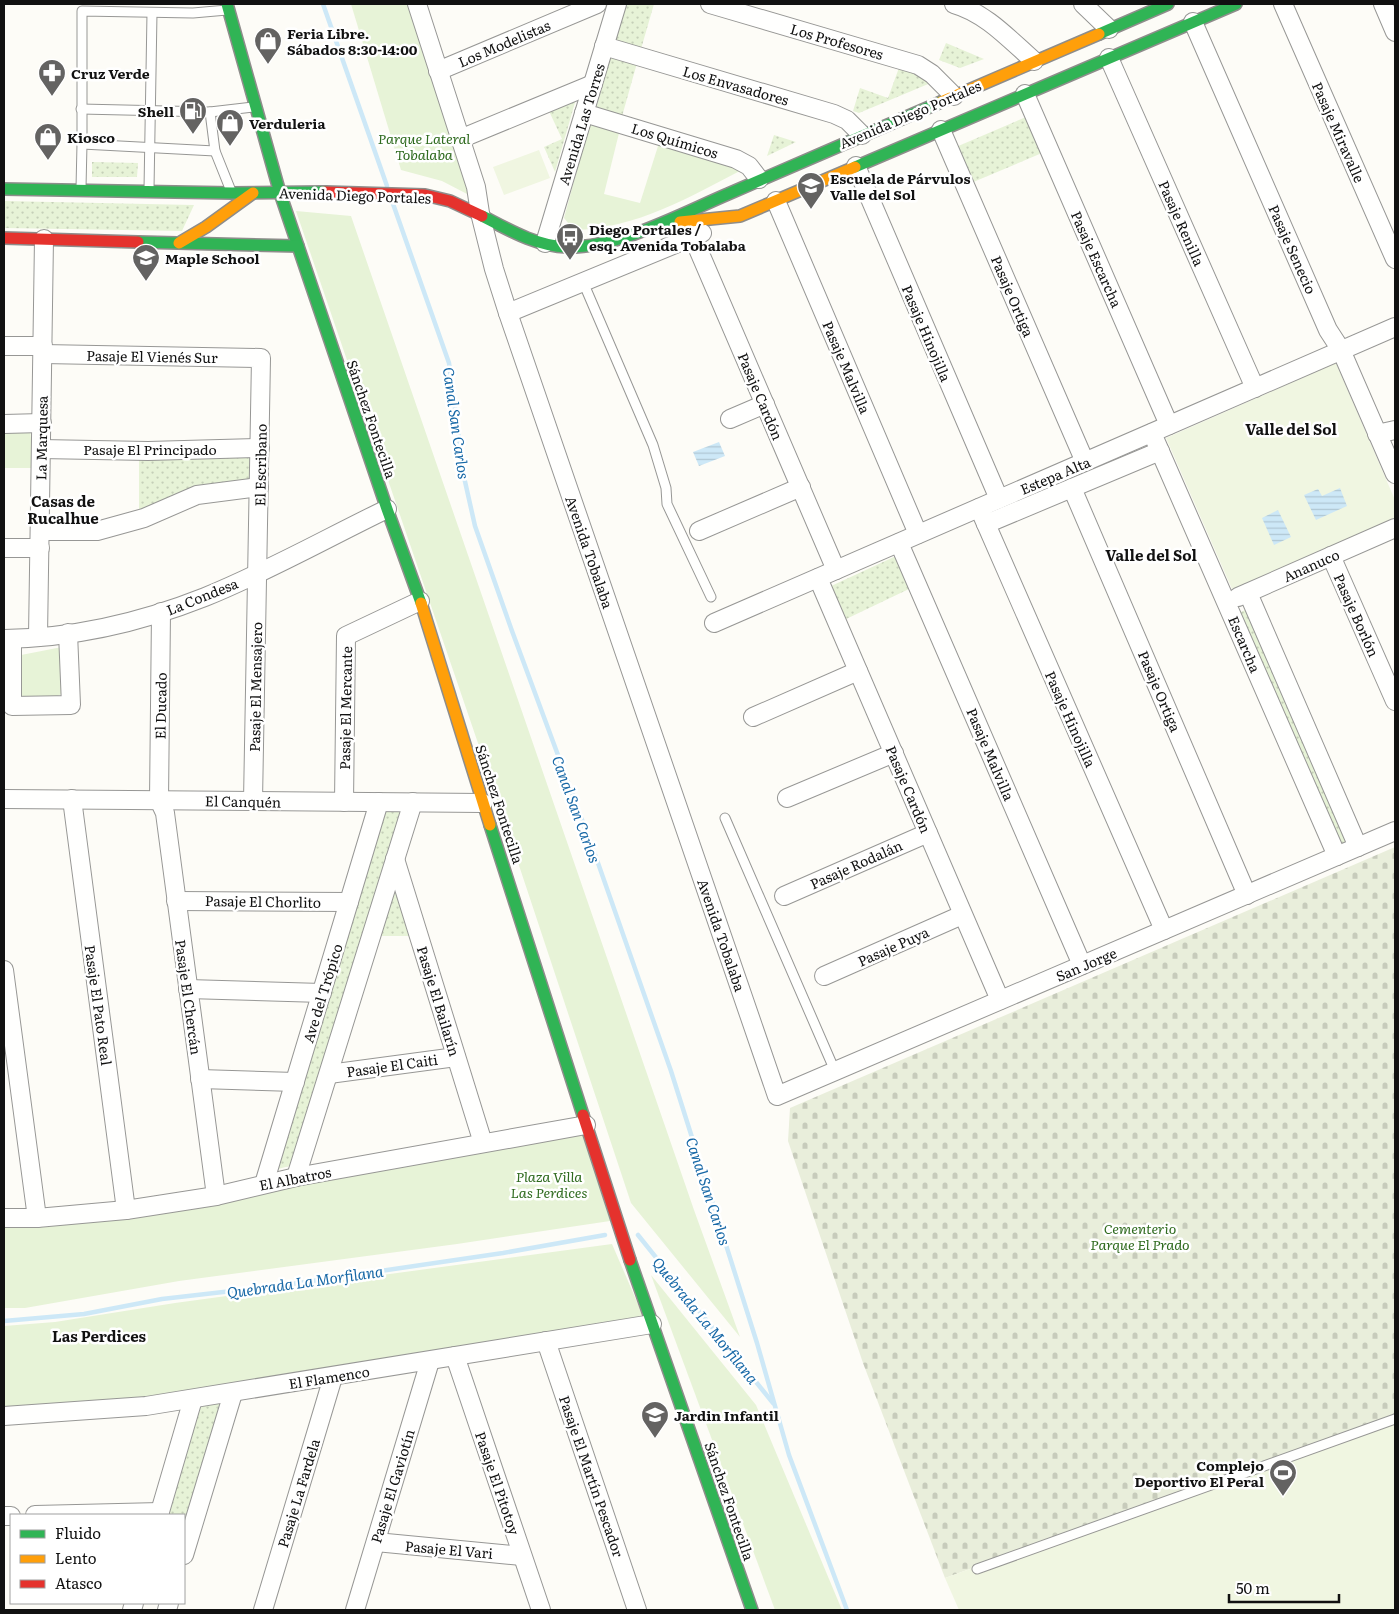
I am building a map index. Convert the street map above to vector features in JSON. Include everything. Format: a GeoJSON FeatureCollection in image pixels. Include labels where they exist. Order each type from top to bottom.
{"type":"FeatureCollection","features":[{"type":"Feature","properties":{"kind":"street","name":"Avenida Tobalaba"},"geometry":{"type":"LineString","coordinates":[[417,4],[476,187],[480,213],[494,269],[508,313],[777,1096]]}},
{"type":"Feature","properties":{"kind":"street","name":"Los Modelistas"},"geometry":{"type":"LineString","coordinates":[[438,71],[597,4]]}},
{"type":"Feature","properties":{"kind":"street","name":"Avenida Las Torres"},"geometry":{"type":"LineString","coordinates":[[545,243],[617,4]]}},
{"type":"Feature","properties":{"kind":"street","name":"Los Profesores"},"geometry":{"type":"LineString","coordinates":[[710,4],[918,66],[932,74],[954,96]]}},
{"type":"Feature","properties":{"kind":"street"},"geometry":{"type":"LineString","coordinates":[[954,4],[982,17],[1034,61]]}},
{"type":"Feature","properties":{"kind":"street"},"geometry":{"type":"LineString","coordinates":[[1083,4],[1109,29]]}},
{"type":"Feature","properties":{"kind":"street","name":"Avenida Diego Portales"},"geometry":{"type":"LineString","coordinates":[[4,189],[410,194],[446,200],[464,206],[515,233],[545,243],[572,247],[600,245],[653,226],[1168,4]]}},
{"type":"Feature","properties":{"kind":"street","name":"Avenida Diego Portales"},"geometry":{"type":"LineString","coordinates":[[653,226],[689,229],[740,216],[1236,4]]}},
{"type":"Feature","properties":{"kind":"street","name":"Pasaje Miravalle"},"geometry":{"type":"LineString","coordinates":[[1283,4],[1395,259]]}},
{"type":"Feature","properties":{"kind":"street"},"geometry":{"type":"LineString","coordinates":[[1383,4],[1394,28]]}},
{"type":"Feature","properties":{"kind":"street","name":"Sánchez Fontecilla"},"geometry":{"type":"LineString","coordinates":[[228,7],[280,193],[420,601],[625,1246],[752,1610]]}},
{"type":"Feature","properties":{"kind":"street","name":"Pasaje Senecio"},"geometry":{"type":"LineString","coordinates":[[1193,22],[1328,330],[1341,350],[1377,434],[1391,455],[1395,474]]}},
{"type":"Feature","properties":{"kind":"street","name":"Los Envasadores"},"geometry":{"type":"LineString","coordinates":[[604,46],[834,114],[847,120],[862,135]]}},
{"type":"Feature","properties":{"kind":"street","name":"Pasaje Renilla"},"geometry":{"type":"LineString","coordinates":[[1109,58],[1255,388]]}},
{"type":"Feature","properties":{"kind":"street"},"geometry":{"type":"LineString","coordinates":[[460,139],[593,84]]}},
{"type":"Feature","properties":{"kind":"street","name":"Pasaje Escarcha"},"geometry":{"type":"LineString","coordinates":[[1025,94],[1169,425]]}},
{"type":"Feature","properties":{"kind":"street","name":"Los Químicos"},"geometry":{"type":"LineString","coordinates":[[584,113],[736,159],[749,166],[759,179]]}},
{"type":"Feature","properties":{"kind":"street","name":"Pasaje Ortiga"},"geometry":{"type":"LineString","coordinates":[[941,130],[1084,462]]}},
{"type":"Feature","properties":{"kind":"street","name":"Pasaje Hinojilla"},"geometry":{"type":"LineString","coordinates":[[856,166],[998,499]]}},
{"type":"Feature","properties":{"kind":"street"},"geometry":{"type":"LineString","coordinates":[[710,219],[712,208],[720,197],[734,190]]}},
{"type":"Feature","properties":{"kind":"street"},"geometry":{"type":"LineString","coordinates":[[202,192],[212,204],[213,214],[206,227]]}},
{"type":"Feature","properties":{"kind":"street"},"geometry":{"type":"LineString","coordinates":[[179,243],[206,227],[253,193]]}},
{"type":"Feature","properties":{"kind":"street","name":"Pasaje Malvilla"},"geometry":{"type":"LineString","coordinates":[[776,201],[918,534]]}},
{"type":"Feature","properties":{"kind":"street","name":"Avenida Diego Portales"},"geometry":{"type":"LineString","coordinates":[[508,313],[583,282],[710,219],[740,216]]}},
{"type":"Feature","properties":{"kind":"street","name":"Pasaje Cardón"},"geometry":{"type":"LineString","coordinates":[[689,229],[836,570]]}},
{"type":"Feature","properties":{"kind":"street"},"geometry":{"type":"LineString","coordinates":[[4,238],[298,246]]}},
{"type":"Feature","properties":{"kind":"street","name":"La Marquesa"},"geometry":{"type":"LineString","coordinates":[[38,637],[44,239]]}},
{"type":"Feature","properties":{"kind":"street","name":"Estepa Alta"},"geometry":{"type":"LineString","coordinates":[[714,623],[1395,327]]}},
{"type":"Feature","properties":{"kind":"street","name":"Pasaje El Vienés Sur"},"geometry":{"type":"LineString","coordinates":[[4,346],[43,350],[261,358]]}},
{"type":"Feature","properties":{"kind":"street","name":"El Escribano"},"geometry":{"type":"LineString","coordinates":[[258,572],[261,358]]}},
{"type":"Feature","properties":{"kind":"street"},"geometry":{"type":"LineString","coordinates":[[730,419],[765,404]]}},
{"type":"Feature","properties":{"kind":"street"},"geometry":{"type":"LineString","coordinates":[[4,424],[42,423]]}},
{"type":"Feature","properties":{"kind":"street"},"geometry":{"type":"LineString","coordinates":[[1377,434],[1395,430]]}},
{"type":"Feature","properties":{"kind":"street","name":"Escarcha"},"geometry":{"type":"LineString","coordinates":[[1152,433],[1337,856]]}},
{"type":"Feature","properties":{"kind":"street","name":"Pasaje El Principado"},"geometry":{"type":"LineString","coordinates":[[41,449],[148,451],[260,448]]}},
{"type":"Feature","properties":{"kind":"street","name":"Estepa Alta"},"geometry":{"type":"LineString","coordinates":[[986,524],[1160,451]]}},
{"type":"Feature","properties":{"kind":"street"},"geometry":{"type":"LineString","coordinates":[[4,548],[97,531],[144,518],[197,495],[259,487]]}},
{"type":"Feature","properties":{"kind":"street"},"geometry":{"type":"LineString","coordinates":[[699,531],[800,487]]}},
{"type":"Feature","properties":{"kind":"street","name":"Pasaje Ortiga"},"geometry":{"type":"LineString","coordinates":[[1072,488],[1247,894]]}},
{"type":"Feature","properties":{"kind":"street","name":"Pasaje Hinojilla"},"geometry":{"type":"LineString","coordinates":[[979,508],[1164,930]]}},
{"type":"Feature","properties":{"kind":"street","name":"La Condesa"},"geometry":{"type":"LineString","coordinates":[[8,639],[68,633],[131,621],[205,597],[387,509]]}},
{"type":"Feature","properties":{"kind":"street","name":"Ananuco"},"geometry":{"type":"LineString","coordinates":[[1226,602],[1395,528]]}},
{"type":"Feature","properties":{"kind":"street","name":"Pasaje Malvilla"},"geometry":{"type":"LineString","coordinates":[[899,543],[1082,965]]}},
{"type":"Feature","properties":{"kind":"street","name":"Pasaje Borlón"},"geometry":{"type":"LineString","coordinates":[[1331,556],[1395,701]]}},
{"type":"Feature","properties":{"kind":"street","name":"Pasaje El Mensajero"},"geometry":{"type":"LineString","coordinates":[[253,801],[258,572]]}},
{"type":"Feature","properties":{"kind":"street","name":"Pasaje Cardón"},"geometry":{"type":"LineString","coordinates":[[818,578],[1000,1000]]}},
{"type":"Feature","properties":{"kind":"street","name":"Escarcha"},"geometry":{"type":"LineString","coordinates":[[1248,593],[1358,847]]}},
{"type":"Feature","properties":{"kind":"street","name":"Pasaje El Mercante"},"geometry":{"type":"LineString","coordinates":[[344,802],[346,636],[420,601]]}},
{"type":"Feature","properties":{"kind":"street","name":"El Ducado"},"geometry":{"type":"LineString","coordinates":[[159,800],[161,612]]}},
{"type":"Feature","properties":{"kind":"street"},"geometry":{"type":"LineString","coordinates":[[8,639],[12,706],[71,705],[68,633]]}},
{"type":"Feature","properties":{"kind":"street"},"geometry":{"type":"LineString","coordinates":[[753,717],[858,671]]}},
{"type":"Feature","properties":{"kind":"street"},"geometry":{"type":"LineString","coordinates":[[787,798],[894,753]]}},
{"type":"Feature","properties":{"kind":"street","name":"El Canquén"},"geometry":{"type":"LineString","coordinates":[[4,799],[483,803]]}},
{"type":"Feature","properties":{"kind":"street","name":"Pasaje El Pato Real"},"geometry":{"type":"LineString","coordinates":[[72,799],[126,1210]]}},
{"type":"Feature","properties":{"kind":"street","name":"Pasaje El Chercán"},"geometry":{"type":"LineString","coordinates":[[159,800],[164,813],[216,1196]]}},
{"type":"Feature","properties":{"kind":"street","name":"Ave del Trópico"},"geometry":{"type":"LineString","coordinates":[[264,1184],[379,802]]}},
{"type":"Feature","properties":{"kind":"street"},"geometry":{"type":"LineString","coordinates":[[296,1177],[413,802]]}},
{"type":"Feature","properties":{"kind":"street","name":"San Jorge"},"geometry":{"type":"LineString","coordinates":[[777,1096],[1395,831]]}},
{"type":"Feature","properties":{"kind":"street","name":"Pasaje Rodalán"},"geometry":{"type":"LineString","coordinates":[[784,896],[928,833]]}},
{"type":"Feature","properties":{"kind":"street","name":"Pasaje El Bailarín"},"geometry":{"type":"LineString","coordinates":[[395,859],[483,1143]]}},
{"type":"Feature","properties":{"kind":"street","name":"Pasaje El Chorlito"},"geometry":{"type":"LineString","coordinates":[[176,900],[349,902]]}},
{"type":"Feature","properties":{"kind":"street","name":"Pasaje Puya"},"geometry":{"type":"LineString","coordinates":[[824,976],[962,915]]}},
{"type":"Feature","properties":{"kind":"street"},"geometry":{"type":"LineString","coordinates":[[4,970],[37,1218]]}},
{"type":"Feature","properties":{"kind":"street"},"geometry":{"type":"LineString","coordinates":[[188,988],[322,993]]}},
{"type":"Feature","properties":{"kind":"street","name":"Pasaje El Caiti"},"geometry":{"type":"LineString","coordinates":[[329,1074],[456,1056]]}},
{"type":"Feature","properties":{"kind":"street"},"geometry":{"type":"LineString","coordinates":[[200,1079],[295,1082]]}},
{"type":"Feature","properties":{"kind":"street","name":"El Albatros"},"geometry":{"type":"LineString","coordinates":[[4,1218],[37,1218],[126,1210],[216,1196],[296,1177],[586,1125]]}},
{"type":"Feature","properties":{"kind":"street","name":"El Flamenco"},"geometry":{"type":"LineString","coordinates":[[4,1416],[129,1408],[333,1377],[652,1324]]}},
{"type":"Feature","properties":{"kind":"street","name":"Pasaje El Martín Pescador"},"geometry":{"type":"LineString","coordinates":[[546,1341],[637,1610]]}},
{"type":"Feature","properties":{"kind":"street","name":"Pasaje El Pitotoy"},"geometry":{"type":"LineString","coordinates":[[455,1356],[540,1610]]}},
{"type":"Feature","properties":{"kind":"street","name":"Pasaje El Gaviotín"},"geometry":{"type":"LineString","coordinates":[[355,1610],[430,1361]]}},
{"type":"Feature","properties":{"kind":"street","name":"Pasaje La Fardela"},"geometry":{"type":"LineString","coordinates":[[263,1610],[333,1377]]}},
{"type":"Feature","properties":{"kind":"street"},"geometry":{"type":"LineString","coordinates":[[185,1552],[233,1393]]}},
{"type":"Feature","properties":{"kind":"street"},"geometry":{"type":"LineString","coordinates":[[159,1514],[192,1399]]}},
{"type":"Feature","properties":{"kind":"street","name":"Pasaje El Vari"},"geometry":{"type":"LineString","coordinates":[[376,1542],[522,1556]]}},
{"type":"Feature","properties":{"kind":"lane"},"geometry":{"type":"LineString","coordinates":[[81,191],[82,11],[152,12],[183,8],[228,7]]}},
{"type":"Feature","properties":{"kind":"lane"},"geometry":{"type":"LineString","coordinates":[[149,192],[152,12]]}},
{"type":"Feature","properties":{"kind":"lane"},"geometry":{"type":"LineString","coordinates":[[82,109],[210,112],[256,106]]}},
{"type":"Feature","properties":{"kind":"lane"},"geometry":{"type":"LineString","coordinates":[[210,112],[215,151],[232,193]]}},
{"type":"Feature","properties":{"kind":"lane"},"geometry":{"type":"LineString","coordinates":[[82,144],[215,151]]}},
{"type":"Feature","properties":{"kind":"lane"},"geometry":{"type":"LineString","coordinates":[[583,282],[654,445],[666,488],[667,504],[710,597]]}},
{"type":"Feature","properties":{"kind":"lane"},"geometry":{"type":"LineString","coordinates":[[725,818],[835,1071]]}},
{"type":"Feature","properties":{"kind":"lane"},"geometry":{"type":"LineString","coordinates":[[977,1569],[1395,1419]]}},
{"type":"Feature","properties":{"kind":"green space","name":"Parque Lateral Tobalaba"},"geometry":{"type":"Polygon","coordinates":[[[351,4],[408,4],[469,195],[442,181],[401,170],[351,4]]]}},
{"type":"Feature","properties":{"kind":"green space"},"geometry":{"type":"Polygon","coordinates":[[[626,4],[654,4],[641,49],[615,41],[626,4]]]}},
{"type":"Feature","properties":{"kind":"green space"},"geometry":{"type":"Polygon","coordinates":[[[946,43],[984,59],[960,68],[939,60],[946,43]]]}},
{"type":"Feature","properties":{"kind":"green space"},"geometry":{"type":"Polygon","coordinates":[[[611,56],[637,63],[621,120],[595,112],[611,56]]]}},
{"type":"Feature","properties":{"kind":"green space"},"geometry":{"type":"Polygon","coordinates":[[[900,65],[933,82],[859,113],[853,111],[860,88],[888,98],[900,65]]]}},
{"type":"Feature","properties":{"kind":"green space"},"geometry":{"type":"Polygon","coordinates":[[[576,99],[555,172],[544,147],[562,139],[549,111],[576,99]]]}},
{"type":"Feature","properties":{"kind":"green space"},"geometry":{"type":"Polygon","coordinates":[[[1026,117],[1042,153],[971,183],[956,147],[1026,117]]]}},
{"type":"Feature","properties":{"kind":"green space"},"geometry":{"type":"Polygon","coordinates":[[[591,119],[620,129],[604,194],[640,203],[659,143],[744,169],[683,200],[641,217],[619,224],[574,230],[564,218],[591,119]]]}},
{"type":"Feature","properties":{"kind":"green space"},"geometry":{"type":"Polygon","coordinates":[[[774,135],[796,142],[767,156],[774,135]]]}},
{"type":"Feature","properties":{"kind":"green space"},"geometry":{"type":"Polygon","coordinates":[[[539,150],[550,178],[504,195],[493,167],[539,150]]]}},
{"type":"Feature","properties":{"kind":"green space"},"geometry":{"type":"Polygon","coordinates":[[[92,162],[138,163],[137,177],[92,177],[92,162]]]}},
{"type":"Feature","properties":{"kind":"green space"},"geometry":{"type":"Polygon","coordinates":[[[4,201],[194,205],[182,231],[4,228],[4,201]]]}},
{"type":"Feature","properties":{"kind":"green space"},"geometry":{"type":"Polygon","coordinates":[[[296,211],[351,216],[694,1210],[740,1337],[631,1203],[493,787],[296,211]]]}},
{"type":"Feature","properties":{"kind":"green space"},"geometry":{"type":"Polygon","coordinates":[[[1336,363],[1395,500],[1395,519],[1232,589],[1166,438],[1336,363]]]}},
{"type":"Feature","properties":{"kind":"green space"},"geometry":{"type":"Polygon","coordinates":[[[4,426],[30,426],[33,468],[4,468],[4,426]]]}},
{"type":"Feature","properties":{"kind":"green space"},"geometry":{"type":"Polygon","coordinates":[[[251,454],[251,484],[139,511],[139,456],[251,454]]]}},
{"type":"Feature","properties":{"kind":"green space"},"geometry":{"type":"Polygon","coordinates":[[[896,556],[911,588],[844,620],[829,587],[896,556]]]}},
{"type":"Feature","properties":{"kind":"green space"},"geometry":{"type":"Polygon","coordinates":[[[1249,608],[1349,843],[1340,847],[1239,613],[1249,608]]]}},
{"type":"Feature","properties":{"kind":"green space"},"geometry":{"type":"Polygon","coordinates":[[[62,647],[64,692],[55,698],[19,699],[16,656],[62,647]]]}},
{"type":"Feature","properties":{"kind":"green space"},"geometry":{"type":"Polygon","coordinates":[[[401,810],[297,1164],[278,1169],[384,812],[401,810]]]}},
{"type":"Feature","properties":{"kind":"green space","name":"Cementerio Parque El Prado"},"geometry":{"type":"Polygon","coordinates":[[[1395,847],[1395,1415],[945,1578],[863,1363],[788,1141],[790,1108],[1395,847]]]}},
{"type":"Feature","properties":{"kind":"green space"},"geometry":{"type":"Polygon","coordinates":[[[391,880],[411,936],[377,936],[391,880]]]}},
{"type":"Feature","properties":{"kind":"green space","name":"Plaza Villa Las Perdices"},"geometry":{"type":"Polygon","coordinates":[[[582,1130],[610,1221],[457,1244],[179,1281],[25,1308],[4,1308],[4,1225],[582,1130]]]}},
{"type":"Feature","properties":{"kind":"green space"},"geometry":{"type":"Polygon","coordinates":[[[612,1244],[644,1318],[118,1402],[4,1410],[4,1326],[55,1322],[175,1303],[612,1244]]]}},
{"type":"Feature","properties":{"kind":"green space"},"geometry":{"type":"Polygon","coordinates":[[[651,1275],[756,1405],[842,1610],[775,1610],[651,1275]]]}},
{"type":"Feature","properties":{"kind":"green space"},"geometry":{"type":"Polygon","coordinates":[[[223,1396],[185,1528],[185,1514],[162,1514],[196,1401],[223,1396]]]}},
{"type":"Feature","properties":{"kind":"green space","name":"Complejo Deportivo El Peral"},"geometry":{"type":"Polygon","coordinates":[[[1395,1415],[1395,1610],[959,1610],[945,1578],[1395,1415]]]}},
{"type":"Feature","properties":{"kind":"water"},"geometry":{"type":"Polygon","coordinates":[[[719,442],[725,456],[699,466],[693,452],[719,442]]]}},
{"type":"Feature","properties":{"kind":"water"},"geometry":{"type":"Polygon","coordinates":[[[1340,488],[1347,506],[1316,520],[1304,495],[1318,489],[1322,496],[1340,488]]]}},
{"type":"Feature","properties":{"kind":"water"},"geometry":{"type":"Polygon","coordinates":[[[1278,510],[1291,537],[1274,545],[1262,518],[1278,510]]]}},
{"type":"Feature","properties":{"kind":"waterway","name":"Canal San Carlos"},"geometry":{"type":"LineString","coordinates":[[323,4],[387,186]]}},
{"type":"Feature","properties":{"kind":"waterway","name":"Canal San Carlos"},"geometry":{"type":"LineString","coordinates":[[392,201],[449,363],[464,477],[475,526],[598,863],[671,1071],[757,1343],[789,1455],[847,1610]]}},
{"type":"Feature","properties":{"kind":"waterway","name":"Quebrada La Morfilana"},"geometry":{"type":"LineString","coordinates":[[4,1321],[84,1314],[162,1299],[285,1285],[503,1253],[605,1235]]}},
{"type":"Feature","properties":{"kind":"waterway","name":"Quebrada La Morfilana"},"geometry":{"type":"LineString","coordinates":[[638,1235],[773,1403]]}},
{"type":"Feature","properties":{"kind":"traffic: fast"},"geometry":{"type":"LineString","coordinates":[[227,4],[280,193],[387,509],[421,603]]}},
{"type":"Feature","properties":{"kind":"traffic: fast"},"geometry":{"type":"LineString","coordinates":[[1099,34],[1168,4]]}},
{"type":"Feature","properties":{"kind":"traffic: fast"},"geometry":{"type":"LineString","coordinates":[[855,167],[1236,4]]}},
{"type":"Feature","properties":{"kind":"traffic: fast"},"geometry":{"type":"LineString","coordinates":[[482,216],[502,227],[544,244],[567,247],[607,242],[670,220],[941,102]]}},
{"type":"Feature","properties":{"kind":"traffic: fast"},"geometry":{"type":"LineString","coordinates":[[4,189],[232,193],[325,192]]}},
{"type":"Feature","properties":{"kind":"traffic: fast"},"geometry":{"type":"LineString","coordinates":[[138,242],[298,246]]}},
{"type":"Feature","properties":{"kind":"traffic: fast"},"geometry":{"type":"LineString","coordinates":[[490,825],[583,1115]]}},
{"type":"Feature","properties":{"kind":"traffic: fast"},"geometry":{"type":"LineString","coordinates":[[630,1260],[752,1610]]}},
{"type":"Feature","properties":{"kind":"traffic: slow"},"geometry":{"type":"LineString","coordinates":[[941,102],[1099,34]]}},
{"type":"Feature","properties":{"kind":"traffic: slow"},"geometry":{"type":"LineString","coordinates":[[680,222],[740,216],[855,167]]}},
{"type":"Feature","properties":{"kind":"traffic: slow"},"geometry":{"type":"LineString","coordinates":[[179,243],[206,227],[253,193]]}},
{"type":"Feature","properties":{"kind":"traffic: slow"},"geometry":{"type":"LineString","coordinates":[[421,603],[490,825]]}},
{"type":"Feature","properties":{"kind":"traffic: jam"},"geometry":{"type":"LineString","coordinates":[[325,192],[425,195],[450,201],[482,216]]}},
{"type":"Feature","properties":{"kind":"traffic: jam"},"geometry":{"type":"LineString","coordinates":[[4,238],[138,242]]}},
{"type":"Feature","properties":{"kind":"traffic: jam"},"geometry":{"type":"LineString","coordinates":[[583,1115],[630,1260]]}},
{"type":"Feature","properties":{"kind":"place","name":"Feria Libre. Sábados 8:30-14:00"},"geometry":{"type":"Point","coordinates":[268,65]}},
{"type":"Feature","properties":{"kind":"place","name":"Cruz Verde"},"geometry":{"type":"Point","coordinates":[52,97]}},
{"type":"Feature","properties":{"kind":"place","name":"Shell"},"geometry":{"type":"Point","coordinates":[193,135]}},
{"type":"Feature","properties":{"kind":"place","name":"Verduleria"},"geometry":{"type":"Point","coordinates":[230,147]}},
{"type":"Feature","properties":{"kind":"place","name":"Kiosco"},"geometry":{"type":"Point","coordinates":[48,161]}},
{"type":"Feature","properties":{"kind":"place","name":"Escuela de Párvulos Valle del Sol"},"geometry":{"type":"Point","coordinates":[811,210]}},
{"type":"Feature","properties":{"kind":"place","name":"Diego Portales / esq. Avenida Tobalaba"},"geometry":{"type":"Point","coordinates":[570,261]}},
{"type":"Feature","properties":{"kind":"place","name":"Maple School"},"geometry":{"type":"Point","coordinates":[146,282]}},
{"type":"Feature","properties":{"kind":"place","name":"Jardin Infantil"},"geometry":{"type":"Point","coordinates":[655,1439]}},
{"type":"Feature","properties":{"kind":"place","name":"Complejo Deportivo El Peral"},"geometry":{"type":"Point","coordinates":[1283,1497]}},
{"type":"Feature","properties":{"kind":"district","name":"Valle del Sol"},"geometry":{"type":"Point","coordinates":[1291,428]}},
{"type":"Feature","properties":{"kind":"district","name":"Casas de Rucalhue"},"geometry":{"type":"Point","coordinates":[63,508]}},
{"type":"Feature","properties":{"kind":"district","name":"Valle del Sol"},"geometry":{"type":"Point","coordinates":[1151,554]}},
{"type":"Feature","properties":{"kind":"district","name":"Las Perdices"},"geometry":{"type":"Point","coordinates":[99,1335]}}]}
